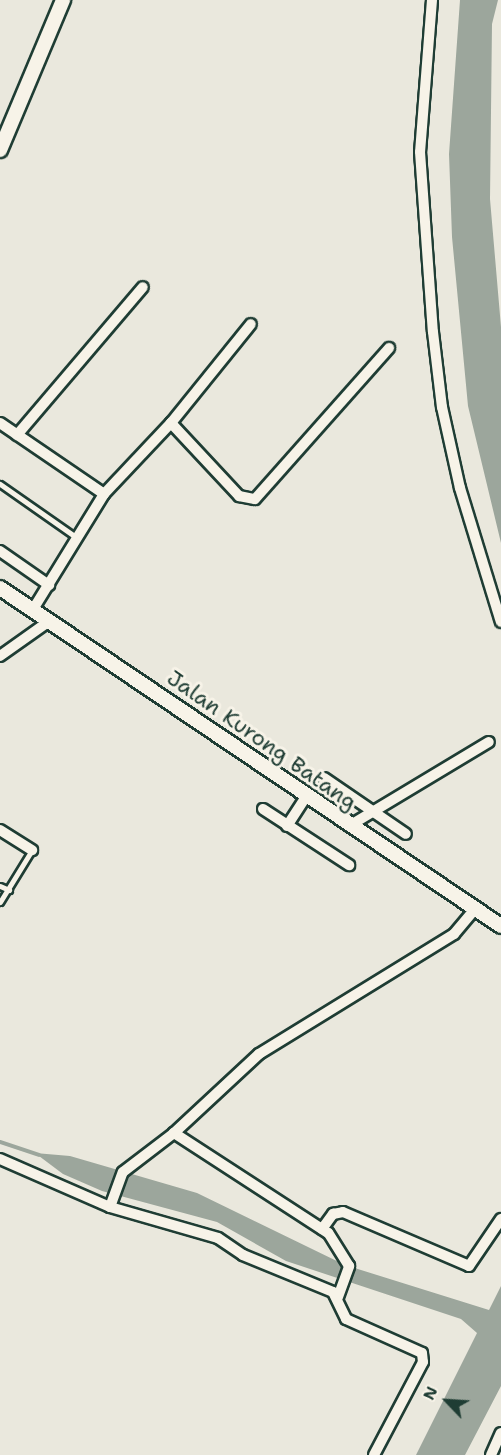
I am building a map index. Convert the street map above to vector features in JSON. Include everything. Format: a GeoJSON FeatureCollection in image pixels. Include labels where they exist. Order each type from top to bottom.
{"type":"FeatureCollection","features":[{"type":"Feature","properties":{"kind":"street"},"geometry":{"type":"LineString","coordinates":[[0,150],[63,0]]}},
{"type":"Feature","properties":{"kind":"street"},"geometry":{"type":"LineString","coordinates":[[432,0],[420,152],[432,320],[447,430],[501,622]]}},
{"type":"Feature","properties":{"kind":"street"},"geometry":{"type":"LineString","coordinates":[[16,435],[143,287]]}},
{"type":"Feature","properties":{"kind":"street"},"geometry":{"type":"LineString","coordinates":[[32,611],[104,494],[171,423],[251,324]]}},
{"type":"Feature","properties":{"kind":"street"},"geometry":{"type":"LineString","coordinates":[[171,423],[239,496],[255,499],[389,348]]}},
{"type":"Feature","properties":{"kind":"street"},"geometry":{"type":"LineString","coordinates":[[0,423],[104,494]]}},
{"type":"Feature","properties":{"kind":"street"},"geometry":{"type":"LineString","coordinates":[[0,551],[49,585]]}},
{"type":"Feature","properties":{"kind":"street","name":"Jalan Kurong Batang"},"geometry":{"type":"LineString","coordinates":[[0,588],[349,826],[501,926]]}},
{"type":"Feature","properties":{"kind":"street"},"geometry":{"type":"LineString","coordinates":[[0,656],[48,622]]}},
{"type":"Feature","properties":{"kind":"street"},"geometry":{"type":"LineString","coordinates":[[349,826],[489,742]]}},
{"type":"Feature","properties":{"kind":"street"},"geometry":{"type":"LineString","coordinates":[[324,778],[406,834]]}},
{"type":"Feature","properties":{"kind":"street"},"geometry":{"type":"LineString","coordinates":[[287,826],[306,796]]}},
{"type":"Feature","properties":{"kind":"street"},"geometry":{"type":"LineString","coordinates":[[263,809],[349,866]]}},
{"type":"Feature","properties":{"kind":"street"},"geometry":{"type":"LineString","coordinates":[[0,830],[32,850]]}},
{"type":"Feature","properties":{"kind":"street"},"geometry":{"type":"LineString","coordinates":[[112,1204],[123,1172],[174,1133],[260,1054],[454,934],[475,909]]}},
{"type":"Feature","properties":{"kind":"street"},"geometry":{"type":"LineString","coordinates":[[174,1133],[322,1229],[349,1266],[338,1297],[346,1319],[424,1356],[374,1455]]}},
{"type":"Feature","properties":{"kind":"street"},"geometry":{"type":"LineString","coordinates":[[0,1159],[112,1204],[210,1234],[338,1297]]}},
{"type":"Feature","properties":{"kind":"street"},"geometry":{"type":"LineString","coordinates":[[322,1229],[333,1214],[344,1212],[469,1266],[501,1219]]}},
{"type":"Feature","properties":{"kind":"street"},"geometry":{"type":"LineString","coordinates":[[490,1455],[501,1433]]}},
{"type":"Feature","properties":{"kind":"lane"},"geometry":{"type":"LineString","coordinates":[[0,484],[77,538]]}},
{"type":"Feature","properties":{"kind":"lane"},"geometry":{"type":"LineString","coordinates":[[0,902],[32,850]]}},
{"type":"Feature","properties":{"kind":"lane"},"geometry":{"type":"LineString","coordinates":[[0,886],[9,890]]}},
{"type":"Feature","properties":{"kind":"shaded area"},"geometry":{"type":"Polygon","coordinates":[[[460,0],[498,0],[492,24],[490,199],[501,327],[501,543],[468,406],[452,237],[449,154],[460,0]]]}},
{"type":"Feature","properties":{"kind":"shaded area"},"geometry":{"type":"Polygon","coordinates":[[[35,1153],[70,1156],[197,1193],[345,1265],[489,1310],[501,1286],[501,1386],[465,1455],[416,1455],[477,1333],[461,1319],[286,1261],[217,1222],[102,1191],[63,1174],[35,1153]]]}},
{"type":"Feature","properties":{"kind":"waterway"},"geometry":{"type":"LineString","coordinates":[[0,1142],[39,1155]]}}]}
